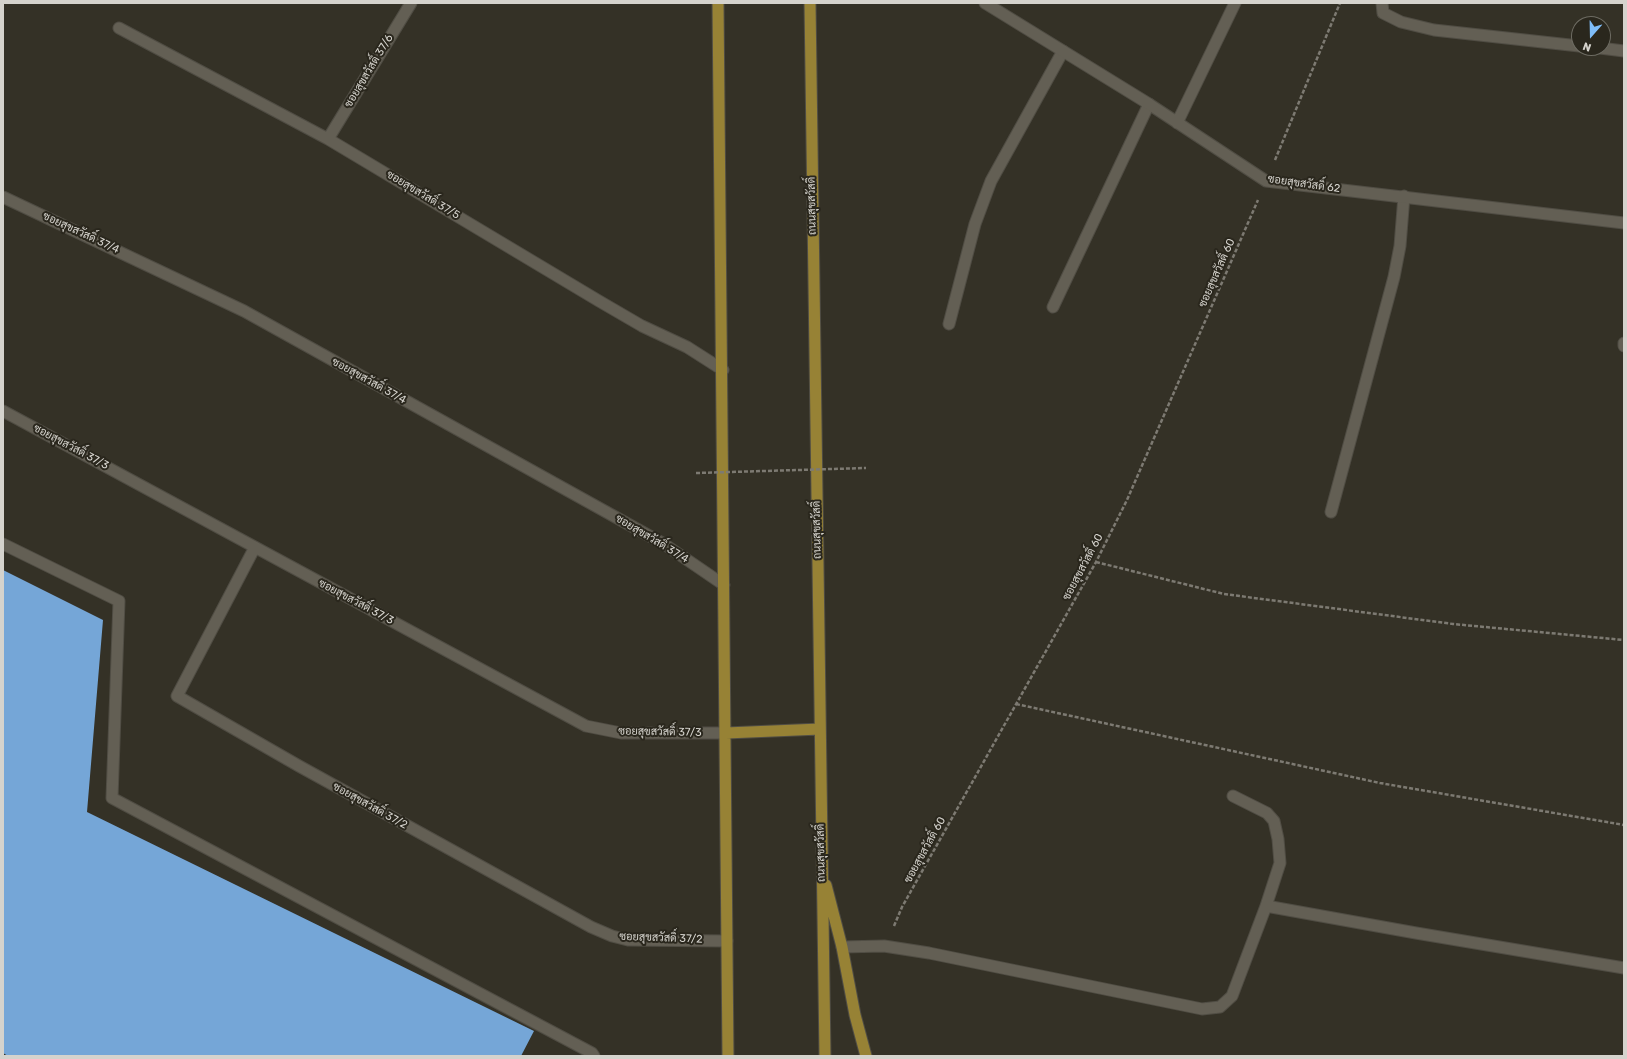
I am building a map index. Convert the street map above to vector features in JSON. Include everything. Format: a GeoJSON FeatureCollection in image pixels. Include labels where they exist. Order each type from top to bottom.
{"type":"FeatureCollection","features":[{"type":"Feature","properties":{"kind":"main road"},"geometry":{"type":"LineString","coordinates":[[718,3],[728,1056]]}},
{"type":"Feature","properties":{"kind":"main road","name":"ถนนสุขสวัสดิ์"},"geometry":{"type":"LineString","coordinates":[[810,3],[825,1056]]}},
{"type":"Feature","properties":{"kind":"main road"},"geometry":{"type":"LineString","coordinates":[[726,733],[820,729]]}},
{"type":"Feature","properties":{"kind":"main road"},"geometry":{"type":"LineString","coordinates":[[822,866],[842,947],[855,1015],[866,1056]]}},
{"type":"Feature","properties":{"kind":"street","name":"ซอยสุขสวัสดิ์ 37/6"},"geometry":{"type":"LineString","coordinates":[[328,139],[411,3]]}},
{"type":"Feature","properties":{"kind":"street","name":"ซอยสุขสวัสดิ์ 62"},"geometry":{"type":"LineString","coordinates":[[985,3],[1148,104],[1266,181],[1624,223]]}},
{"type":"Feature","properties":{"kind":"street"},"geometry":{"type":"LineString","coordinates":[[1177,123],[1235,3]]}},
{"type":"Feature","properties":{"kind":"street"},"geometry":{"type":"LineString","coordinates":[[1382,3],[1383,13],[1401,22],[1434,30],[1571,45]]}},
{"type":"Feature","properties":{"kind":"street","name":"ซอยสุขสวัสดิ์ 37/5"},"geometry":{"type":"LineString","coordinates":[[119,28],[328,139],[599,302],[642,326],[687,347],[722,370]]}},
{"type":"Feature","properties":{"kind":"street"},"geometry":{"type":"LineString","coordinates":[[1611,49],[1624,51]]}},
{"type":"Feature","properties":{"kind":"street"},"geometry":{"type":"LineString","coordinates":[[949,324],[975,224],[991,181],[1063,51]]}},
{"type":"Feature","properties":{"kind":"street"},"geometry":{"type":"LineString","coordinates":[[1053,307],[1148,104]]}},
{"type":"Feature","properties":{"kind":"street"},"geometry":{"type":"LineString","coordinates":[[1331,512],[1394,277],[1400,246],[1404,196]]}},
{"type":"Feature","properties":{"kind":"street","name":"ซอยสุขสวัสดิ์ 37/4"},"geometry":{"type":"LineString","coordinates":[[3,197],[244,311],[664,544],[724,585]]}},
{"type":"Feature","properties":{"kind":"street","name":"ซอยสุขสวัสดิ์ 37/3"},"geometry":{"type":"LineString","coordinates":[[3,411],[586,726],[621,733],[726,733]]}},
{"type":"Feature","properties":{"kind":"street"},"geometry":{"type":"LineString","coordinates":[[3,544],[119,600],[112,798],[592,1053],[594,1056]]}},
{"type":"Feature","properties":{"kind":"street","name":"ซอยสุขสวัสดิ์ 37/2"},"geometry":{"type":"LineString","coordinates":[[255,547],[177,696],[299,766],[591,927],[612,936],[628,940],[727,941]]}},
{"type":"Feature","properties":{"kind":"street"},"geometry":{"type":"LineString","coordinates":[[842,947],[884,946],[929,953],[1202,1009],[1220,1007],[1232,996],[1266,906],[1280,863],[1278,840],[1274,821],[1267,813],[1233,796]]}},
{"type":"Feature","properties":{"kind":"street"},"geometry":{"type":"LineString","coordinates":[[1266,906],[1624,968]]}},
{"type":"Feature","properties":{"kind":"path","name":"ซอยสุขสวัสดิ์ 60"},"geometry":{"type":"LineString","coordinates":[[884,946],[902,907],[1096,562],[1127,500],[1266,181],[1340,3]]}},
{"type":"Feature","properties":{"kind":"path"},"geometry":{"type":"LineString","coordinates":[[696,473],[866,468]]}},
{"type":"Feature","properties":{"kind":"path"},"geometry":{"type":"LineString","coordinates":[[1096,562],[1224,594],[1453,624],[1624,640]]}},
{"type":"Feature","properties":{"kind":"path"},"geometry":{"type":"LineString","coordinates":[[1016,704],[1380,782],[1624,825]]}},
{"type":"Feature","properties":{"kind":"building"},"geometry":{"type":"Polygon","coordinates":[[[3,570],[103,620],[87,812],[534,1031],[521,1056],[8,1056],[3,1053],[3,570]]]}}]}
